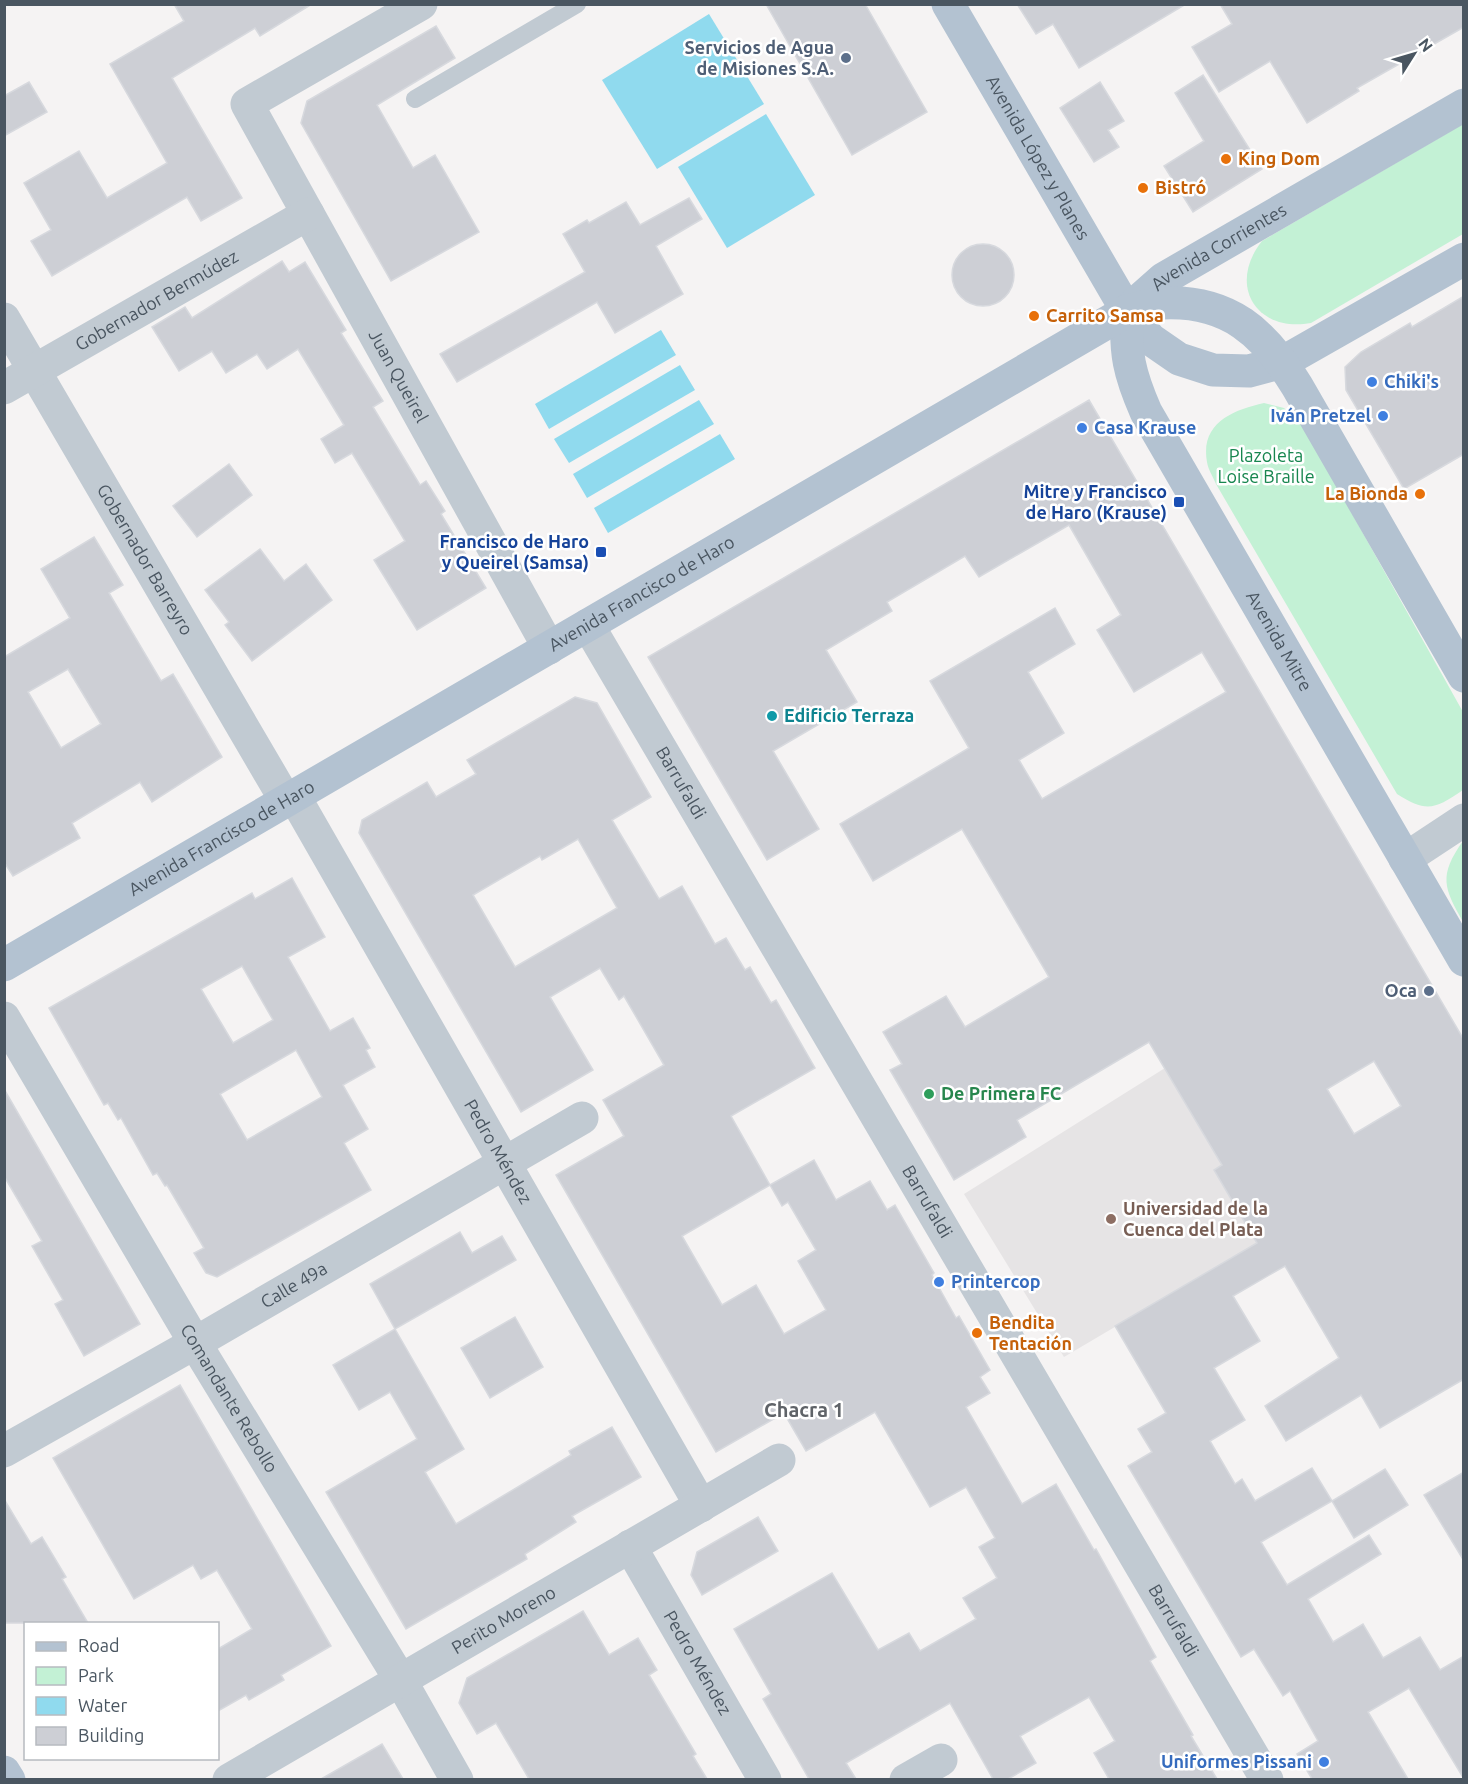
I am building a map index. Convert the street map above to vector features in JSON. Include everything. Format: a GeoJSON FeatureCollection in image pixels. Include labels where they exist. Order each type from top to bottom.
{"type":"FeatureCollection","features":[{"type":"Feature","properties":{"kind":"main road","name":"Avenida López y Planes"},"geometry":{"type":"LineString","coordinates":[[948,4],[1127,311]]}},
{"type":"Feature","properties":{"kind":"main road","name":"Avenida Corrientes"},"geometry":{"type":"LineString","coordinates":[[1127,311],[1163,279],[1464,105]]}},
{"type":"Feature","properties":{"kind":"main road"},"geometry":{"type":"LineString","coordinates":[[1127,311],[1150,339],[1179,359],[1213,370],[1249,371],[1283,362],[1464,259]]}},
{"type":"Feature","properties":{"kind":"main road","name":"Avenida Francisco de Haro"},"geometry":{"type":"LineString","coordinates":[[4,965],[1127,311],[1162,303],[1198,305],[1232,316],[1268,343],[1283,362]]}},
{"type":"Feature","properties":{"kind":"main road","name":"Avenida Mitre"},"geometry":{"type":"LineString","coordinates":[[1127,311],[1126,346],[1132,380],[1146,412],[1464,960]]}},
{"type":"Feature","properties":{"kind":"main road"},"geometry":{"type":"LineString","coordinates":[[1283,362],[1464,676]]}},
{"type":"Feature","properties":{"kind":"main road"},"geometry":{"type":"LineString","coordinates":[[4,1772],[9,1779]]}},
{"type":"Feature","properties":{"kind":"street"},"geometry":{"type":"LineString","coordinates":[[379,15],[421,4]]}},
{"type":"Feature","properties":{"kind":"street","name":"Juan Queirel"},"geometry":{"type":"LineString","coordinates":[[379,15],[247,104],[549,648]]}},
{"type":"Feature","properties":{"kind":"street","name":"Gobernador Bermúdez"},"geometry":{"type":"LineString","coordinates":[[4,388],[308,214]]}},
{"type":"Feature","properties":{"kind":"street","name":"Gobernador Barreyro"},"geometry":{"type":"LineString","coordinates":[[4,319],[290,799]]}},
{"type":"Feature","properties":{"kind":"street","name":"Barrufaldi"},"geometry":{"type":"LineString","coordinates":[[588,625],[1267,1779]]}},
{"type":"Feature","properties":{"kind":"street","name":"Pedro Méndez"},"geometry":{"type":"LineString","coordinates":[[290,799],[701,1506]]}},
{"type":"Feature","properties":{"kind":"street"},"geometry":{"type":"LineString","coordinates":[[1405,859],[1464,820]]}},
{"type":"Feature","properties":{"kind":"street","name":"Comandante Rebollo"},"geometry":{"type":"LineString","coordinates":[[4,1018],[195,1343],[401,1681],[457,1779]]}},
{"type":"Feature","properties":{"kind":"street","name":"Calle 49a"},"geometry":{"type":"LineString","coordinates":[[4,1451],[582,1118]]}},
{"type":"Feature","properties":{"kind":"street","name":"Perito Moreno"},"geometry":{"type":"LineString","coordinates":[[229,1779],[779,1460]]}},
{"type":"Feature","properties":{"kind":"street","name":"Pedro Méndez"},"geometry":{"type":"LineString","coordinates":[[630,1546],[765,1779]]}},
{"type":"Feature","properties":{"kind":"street"},"geometry":{"type":"LineString","coordinates":[[906,1779],[941,1760]]}},
{"type":"Feature","properties":{"kind":"lane"},"geometry":{"type":"LineString","coordinates":[[415,99],[577,4]]}},
{"type":"Feature","properties":{"kind":"shaded area","name":"Universidad de la Cuenca del Plata"},"geometry":{"type":"Polygon","coordinates":[[[1165,1068],[1222,1165],[1214,1170],[1257,1243],[1064,1357],[964,1194],[1165,1068]]]}},
{"type":"Feature","properties":{"kind":"green space"},"geometry":{"type":"Polygon","coordinates":[[[1463,124],[1463,234],[1311,323],[1292,324],[1275,321],[1262,313],[1253,302],[1248,289],[1247,274],[1252,258],[1262,241],[1463,124]]]}},
{"type":"Feature","properties":{"kind":"green space","name":"Plazoleta Loise Braille"},"geometry":{"type":"Polygon","coordinates":[[[1264,403],[1284,408],[1303,426],[1463,712],[1463,790],[1438,805],[1416,804],[1397,794],[1209,470],[1206,449],[1214,428],[1230,414],[1264,403]]]}},
{"type":"Feature","properties":{"kind":"green space"},"geometry":{"type":"Polygon","coordinates":[[[1463,841],[1463,922],[1451,900],[1446,882],[1450,864],[1463,841]]]}},
{"type":"Feature","properties":{"kind":"water"},"geometry":{"type":"Polygon","coordinates":[[[709,14],[764,104],[657,169],[602,80],[709,14]]]}},
{"type":"Feature","properties":{"kind":"water"},"geometry":{"type":"Polygon","coordinates":[[[766,114],[815,195],[727,248],[678,167],[766,114]]]}},
{"type":"Feature","properties":{"kind":"water"},"geometry":{"type":"Polygon","coordinates":[[[661,330],[676,355],[549,429],[535,404],[661,330]]]}},
{"type":"Feature","properties":{"kind":"water"},"geometry":{"type":"Polygon","coordinates":[[[680,365],[695,390],[569,463],[554,439],[680,365]]]}},
{"type":"Feature","properties":{"kind":"water"},"geometry":{"type":"Polygon","coordinates":[[[699,400],[714,424],[587,498],[573,474],[699,400]]]}},
{"type":"Feature","properties":{"kind":"water"},"geometry":{"type":"Polygon","coordinates":[[[720,434],[735,459],[608,533],[594,508],[720,434]]]}},
{"type":"Feature","properties":{"kind":"building"},"geometry":{"type":"Polygon","coordinates":[[[174,4],[312,4],[260,36],[255,28],[172,78],[242,198],[201,221],[187,197],[52,276],[31,241],[51,230],[24,183],[79,151],[107,198],[167,163],[110,64],[184,21],[174,4]]]}},
{"type":"Feature","properties":{"kind":"building","name":"Servicios de Agua de Misiones S.A."},"geometry":{"type":"Polygon","coordinates":[[[766,4],[865,4],[927,112],[852,155],[766,4]]]}},
{"type":"Feature","properties":{"kind":"building"},"geometry":{"type":"Polygon","coordinates":[[[1017,4],[1186,4],[1079,68],[1053,24],[1036,34],[1017,4]]]}},
{"type":"Feature","properties":{"kind":"building"},"geometry":{"type":"Polygon","coordinates":[[[1220,4],[1464,4],[1464,27],[1357,88],[1359,91],[1307,123],[1270,61],[1219,92],[1192,47],[1232,24],[1220,4]]]}},
{"type":"Feature","properties":{"kind":"building"},"geometry":{"type":"Polygon","coordinates":[[[436,26],[455,58],[377,105],[413,168],[435,155],[479,232],[391,281],[301,123],[307,101],[436,26]]]}},
{"type":"Feature","properties":{"kind":"building"},"geometry":{"type":"Polygon","coordinates":[[[1203,75],[1262,169],[1193,212],[1164,166],[1204,141],[1175,93],[1203,75]]]}},
{"type":"Feature","properties":{"kind":"building"},"geometry":{"type":"Polygon","coordinates":[[[29,82],[47,112],[4,136],[4,96],[29,82]]]}},
{"type":"Feature","properties":{"kind":"building"},"geometry":{"type":"Polygon","coordinates":[[[1100,82],[1124,121],[1108,130],[1119,147],[1094,162],[1060,108],[1100,82]]]}},
{"type":"Feature","properties":{"kind":"building"},"geometry":{"type":"Polygon","coordinates":[[[689,198],[702,219],[656,246],[683,294],[615,333],[597,302],[457,382],[440,354],[585,272],[563,234],[587,220],[589,223],[626,202],[640,225],[689,198]]]}},
{"type":"Feature","properties":{"kind":"building"},"geometry":{"type":"Polygon","coordinates":[[[977,244],[989,244],[1005,253],[1012,263],[1014,275],[1012,287],[1005,297],[989,306],[977,306],[966,301],[957,292],[952,281],[952,269],[957,258],[966,249],[977,244]]]}},
{"type":"Feature","properties":{"kind":"building"},"geometry":{"type":"Polygon","coordinates":[[[282,261],[289,272],[305,262],[346,330],[341,333],[383,401],[373,407],[420,485],[426,481],[445,511],[441,514],[486,588],[417,630],[374,560],[405,541],[352,453],[335,463],[321,439],[344,425],[298,349],[267,369],[257,354],[226,373],[212,351],[179,371],[152,327],[185,307],[192,318],[282,261]]]}},
{"type":"Feature","properties":{"kind":"building"},"geometry":{"type":"Polygon","coordinates":[[[1464,296],[1464,454],[1404,489],[1346,390],[1345,367],[1361,352],[1410,323],[1412,327],[1464,296]]]}},
{"type":"Feature","properties":{"kind":"building"},"geometry":{"type":"Polygon","coordinates":[[[1089,400],[1464,1040],[1464,1379],[1380,1428],[1361,1395],[1286,1441],[1265,1406],[1339,1358],[1285,1266],[1233,1296],[1260,1341],[1214,1368],[1245,1420],[1210,1441],[1235,1484],[1242,1479],[1255,1501],[1312,1468],[1332,1501],[1261,1542],[1287,1585],[1369,1535],[1381,1554],[1308,1599],[1333,1642],[1363,1624],[1383,1658],[1420,1637],[1440,1670],[1464,1656],[1464,1779],[1409,1688],[1368,1712],[1408,1779],[1312,1779],[1297,1754],[1318,1741],[1290,1691],[1283,1696],[1254,1649],[1241,1657],[1128,1466],[1152,1452],[1138,1429],[1166,1413],[1115,1326],[1257,1243],[1214,1170],[1222,1165],[1149,1042],[1017,1120],[1026,1137],[954,1180],[890,1070],[902,1064],[883,1032],[946,996],[965,1027],[1049,977],[962,829],[873,881],[840,824],[969,748],[930,681],[1055,608],[1075,644],[1028,672],[1064,733],[1019,760],[1042,799],[1226,692],[1202,652],[1134,692],[1097,630],[1121,615],[1069,525],[979,577],[965,556],[887,602],[892,611],[826,650],[857,702],[773,751],[819,829],[767,860],[648,657],[1089,400]],[[1374,1061],[1327,1089],[1354,1134],[1401,1106],[1374,1061]]]}},
{"type":"Feature","properties":{"kind":"building"},"geometry":{"type":"Polygon","coordinates":[[[229,464],[252,495],[197,537],[173,506],[229,464]]]}},
{"type":"Feature","properties":{"kind":"building"},"geometry":{"type":"Polygon","coordinates":[[[94,537],[123,585],[109,593],[161,681],[173,674],[222,757],[152,802],[140,782],[72,823],[80,838],[13,876],[4,862],[4,653],[6,656],[70,618],[41,569],[94,537]],[[68,669],[28,692],[61,748],[101,724],[68,669]]]}},
{"type":"Feature","properties":{"kind":"building"},"geometry":{"type":"Polygon","coordinates":[[[260,549],[284,581],[306,564],[332,600],[252,661],[225,625],[229,622],[205,590],[260,549]]]}},
{"type":"Feature","properties":{"kind":"building"},"geometry":{"type":"Polygon","coordinates":[[[575,697],[597,703],[651,797],[612,820],[659,899],[682,886],[715,944],[726,938],[745,970],[750,967],[771,1003],[776,1000],[815,1068],[731,1116],[770,1185],[814,1160],[836,1200],[870,1181],[887,1210],[895,1205],[934,1273],[932,1275],[956,1318],[959,1316],[990,1370],[980,1377],[990,1393],[966,1407],[1022,1504],[1056,1484],[1094,1550],[1096,1549],[1156,1657],[1150,1661],[1217,1779],[1109,1779],[1094,1753],[1115,1741],[1089,1697],[1020,1736],[1036,1763],[1008,1779],[993,1779],[950,1703],[846,1763],[856,1779],[809,1779],[763,1699],[771,1694],[734,1629],[832,1573],[878,1650],[909,1633],[920,1651],[976,1619],[963,1598],[997,1578],[979,1547],[995,1538],[966,1487],[930,1507],[875,1412],[806,1451],[784,1413],[716,1452],[556,1175],[624,1136],[603,1100],[664,1065],[624,996],[619,1000],[600,968],[550,997],[593,1070],[521,1112],[359,833],[362,820],[427,782],[436,797],[476,774],[467,760],[575,697]],[[578,839],[542,860],[540,856],[473,895],[515,967],[617,908],[578,839]],[[770,1185],[682,1236],[722,1305],[756,1285],[784,1334],[826,1310],[798,1261],[816,1250],[788,1202],[782,1206],[770,1185]]]}},
{"type":"Feature","properties":{"kind":"building"},"geometry":{"type":"Polygon","coordinates":[[[292,878],[325,937],[288,957],[330,1031],[353,1018],[370,1048],[366,1050],[375,1067],[343,1085],[368,1129],[344,1143],[371,1190],[217,1277],[206,1273],[194,1253],[204,1248],[167,1185],[165,1186],[157,1173],[153,1175],[121,1118],[118,1120],[108,1103],[104,1105],[49,1008],[252,893],[255,899],[292,878]],[[242,966],[201,989],[233,1043],[273,1020],[242,966]],[[296,1050],[220,1094],[247,1140],[322,1097],[296,1050]]]}},
{"type":"Feature","properties":{"kind":"building"},"geometry":{"type":"Polygon","coordinates":[[[4,1089],[140,1324],[84,1356],[55,1304],[63,1300],[32,1246],[42,1241],[4,1176],[4,1089]]]}},
{"type":"Feature","properties":{"kind":"building"},"geometry":{"type":"Polygon","coordinates":[[[460,1232],[472,1253],[502,1236],[516,1260],[395,1329],[370,1284],[460,1232]]]}},
{"type":"Feature","properties":{"kind":"building"},"geometry":{"type":"Polygon","coordinates":[[[515,1317],[543,1367],[490,1398],[461,1348],[515,1317]]]}},
{"type":"Feature","properties":{"kind":"building"},"geometry":{"type":"Polygon","coordinates":[[[395,1329],[464,1449],[425,1472],[456,1524],[571,1455],[569,1451],[612,1427],[641,1477],[572,1516],[576,1522],[525,1554],[527,1559],[406,1629],[326,1492],[417,1439],[390,1392],[359,1410],[333,1365],[395,1329]]]}},
{"type":"Feature","properties":{"kind":"building"},"geometry":{"type":"Polygon","coordinates":[[[180,1385],[331,1646],[281,1675],[284,1680],[249,1700],[246,1695],[219,1710],[219,1648],[252,1629],[217,1570],[201,1579],[193,1565],[134,1599],[53,1458],[180,1385]]]}},
{"type":"Feature","properties":{"kind":"building"},"geometry":{"type":"Polygon","coordinates":[[[1385,1469],[1408,1505],[1354,1538],[1332,1501],[1385,1469]]]}},
{"type":"Feature","properties":{"kind":"building"},"geometry":{"type":"Polygon","coordinates":[[[1464,1472],[1464,1561],[1424,1495],[1464,1472]]]}},
{"type":"Feature","properties":{"kind":"building"},"geometry":{"type":"Polygon","coordinates":[[[4,1499],[31,1544],[42,1537],[66,1577],[62,1579],[87,1622],[4,1623],[4,1499]]]}},
{"type":"Feature","properties":{"kind":"building"},"geometry":{"type":"Polygon","coordinates":[[[758,1517],[778,1551],[702,1595],[691,1575],[697,1552],[758,1517]]]}},
{"type":"Feature","properties":{"kind":"building"},"geometry":{"type":"Polygon","coordinates":[[[583,1611],[609,1655],[638,1638],[657,1670],[649,1675],[696,1754],[693,1756],[707,1779],[529,1779],[496,1723],[477,1734],[459,1703],[467,1678],[583,1611]]]}},
{"type":"Feature","properties":{"kind":"building"},"geometry":{"type":"Polygon","coordinates":[[[382,1744],[403,1779],[321,1779],[382,1744]]]}},
{"type":"Feature","properties":{"kind":"place","name":"Servicios de Agua de Misiones S.A."},"geometry":{"type":"Point","coordinates":[846,58]}},
{"type":"Feature","properties":{"kind":"place","name":"King Dom"},"geometry":{"type":"Point","coordinates":[1226,159]}},
{"type":"Feature","properties":{"kind":"place","name":"Bistró"},"geometry":{"type":"Point","coordinates":[1143,188]}},
{"type":"Feature","properties":{"kind":"place","name":"Carrito Samsa"},"geometry":{"type":"Point","coordinates":[1034,316]}},
{"type":"Feature","properties":{"kind":"place","name":"Chiki's"},"geometry":{"type":"Point","coordinates":[1372,382]}},
{"type":"Feature","properties":{"kind":"place","name":"Iván Pretzel"},"geometry":{"type":"Point","coordinates":[1383,416]}},
{"type":"Feature","properties":{"kind":"place","name":"Casa Krause"},"geometry":{"type":"Point","coordinates":[1082,428]}},
{"type":"Feature","properties":{"kind":"place","name":"La Bionda"},"geometry":{"type":"Point","coordinates":[1420,494]}},
{"type":"Feature","properties":{"kind":"place","name":"Mitre y Francisco de Haro (Krause)"},"geometry":{"type":"Point","coordinates":[1179,502]}},
{"type":"Feature","properties":{"kind":"place","name":"Francisco de Haro y Queirel (Samsa)"},"geometry":{"type":"Point","coordinates":[601,552]}},
{"type":"Feature","properties":{"kind":"place","name":"Edificio Terraza"},"geometry":{"type":"Point","coordinates":[772,716]}},
{"type":"Feature","properties":{"kind":"place","name":"Oca"},"geometry":{"type":"Point","coordinates":[1429,991]}},
{"type":"Feature","properties":{"kind":"place","name":"De Primera FC"},"geometry":{"type":"Point","coordinates":[929,1094]}},
{"type":"Feature","properties":{"kind":"place","name":"Universidad de la Cuenca del Plata"},"geometry":{"type":"Point","coordinates":[1111,1219]}},
{"type":"Feature","properties":{"kind":"place","name":"Printercop"},"geometry":{"type":"Point","coordinates":[939,1282]}},
{"type":"Feature","properties":{"kind":"place","name":"Bendita Tentación"},"geometry":{"type":"Point","coordinates":[977,1333]}},
{"type":"Feature","properties":{"kind":"place","name":"Uniformes Pissani"},"geometry":{"type":"Point","coordinates":[1324,1762]}},
{"type":"Feature","properties":{"kind":"district","name":"Chacra 1"},"geometry":{"type":"Point","coordinates":[804,1410]}}]}
